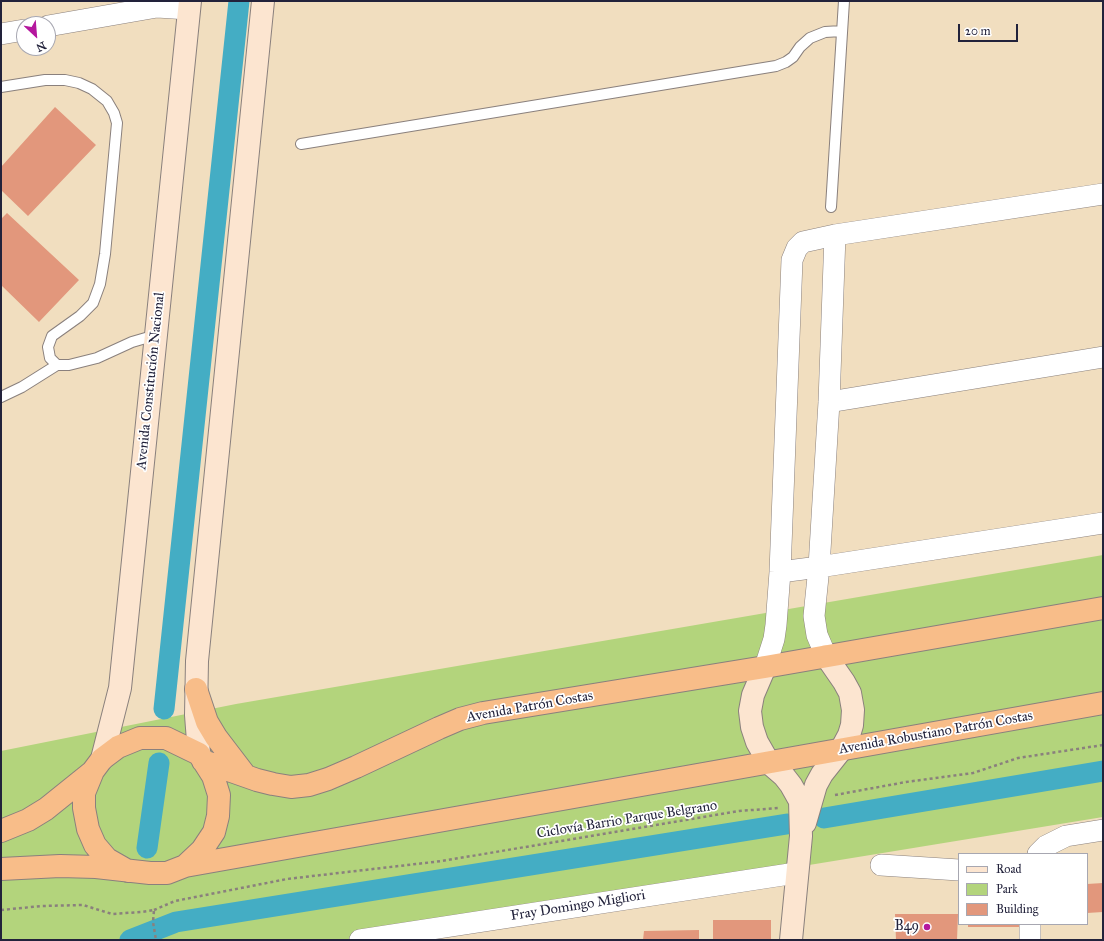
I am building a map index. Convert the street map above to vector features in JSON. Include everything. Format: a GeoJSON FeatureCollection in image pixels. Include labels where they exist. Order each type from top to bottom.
{"type":"FeatureCollection","features":[{"type":"Feature","properties":{"kind":"highway"},"geometry":{"type":"LineString","coordinates":[[826,656],[1103,608]]}},
{"type":"Feature","properties":{"kind":"highway","name":"Avenida Patrón Costas"},"geometry":{"type":"LineString","coordinates":[[201,757],[257,780],[291,787],[309,785],[349,770],[439,728],[483,713],[826,656]]}},
{"type":"Feature","properties":{"kind":"highway"},"geometry":{"type":"LineString","coordinates":[[196,689],[210,727],[220,743],[245,775]]}},
{"type":"Feature","properties":{"kind":"highway","name":"Avenida Robustiano Patrón Costas"},"geometry":{"type":"LineString","coordinates":[[769,763],[1103,703]]}},
{"type":"Feature","properties":{"kind":"highway"},"geometry":{"type":"LineString","coordinates":[[1,831],[28,820],[46,809],[118,747],[140,738],[166,738],[201,757],[213,776],[219,795],[218,816],[214,832],[202,850],[185,866]]}},
{"type":"Feature","properties":{"kind":"highway"},"geometry":{"type":"LineString","coordinates":[[1,869],[60,866],[96,867],[150,874],[167,873],[185,866],[769,763]]}},
{"type":"Feature","properties":{"kind":"highway"},"geometry":{"type":"LineString","coordinates":[[98,765],[84,793],[84,808],[88,829],[95,845],[107,859],[128,871]]}},
{"type":"Feature","properties":{"kind":"main road"},"geometry":{"type":"LineString","coordinates":[[201,757],[196,733],[197,661],[263,1]]}},
{"type":"Feature","properties":{"kind":"main road","name":"Avenida Constitución Nacional"},"geometry":{"type":"LineString","coordinates":[[98,765],[120,688],[189,5]]}},
{"type":"Feature","properties":{"kind":"main road"},"geometry":{"type":"LineString","coordinates":[[791,940],[796,873],[806,800],[822,774],[841,750],[849,735],[852,725],[853,710],[850,693],[826,656]]}},
{"type":"Feature","properties":{"kind":"main road"},"geometry":{"type":"LineString","coordinates":[[765,667],[753,695],[750,711],[752,727],[757,742],[769,763],[784,776],[806,800]]}},
{"type":"Feature","properties":{"kind":"street"},"geometry":{"type":"LineString","coordinates":[[56,25],[157,7],[189,5]]}},
{"type":"Feature","properties":{"kind":"street"},"geometry":{"type":"LineString","coordinates":[[1,34],[16,31]]}},
{"type":"Feature","properties":{"kind":"street"},"geometry":{"type":"LineString","coordinates":[[765,667],[774,639],[780,572],[792,260],[797,248],[803,242],[835,235],[1103,194]]}},
{"type":"Feature","properties":{"kind":"street"},"geometry":{"type":"LineString","coordinates":[[826,656],[817,635],[814,616],[819,567],[829,402],[835,235]]}},
{"type":"Feature","properties":{"kind":"street"},"geometry":{"type":"LineString","coordinates":[[829,402],[1103,357]]}},
{"type":"Feature","properties":{"kind":"street"},"geometry":{"type":"LineString","coordinates":[[780,572],[1103,523]]}},
{"type":"Feature","properties":{"kind":"street"},"geometry":{"type":"LineString","coordinates":[[1039,853],[1046,846],[1066,836],[1103,830]]}},
{"type":"Feature","properties":{"kind":"street"},"geometry":{"type":"LineString","coordinates":[[881,865],[958,870]]}},
{"type":"Feature","properties":{"kind":"street","name":"Fray Domingo Migliori"},"geometry":{"type":"LineString","coordinates":[[360,940],[796,873]]}},
{"type":"Feature","properties":{"kind":"street"},"geometry":{"type":"LineString","coordinates":[[1030,925],[1030,940]]}},
{"type":"Feature","properties":{"kind":"lane"},"geometry":{"type":"LineString","coordinates":[[831,207],[844,1]]}},
{"type":"Feature","properties":{"kind":"lane"},"geometry":{"type":"LineString","coordinates":[[301,144],[776,66],[793,57],[800,47],[810,38],[825,32],[842,32]]}},
{"type":"Feature","properties":{"kind":"lane"},"geometry":{"type":"LineString","coordinates":[[1,87],[46,80],[64,80],[80,83],[92,89],[107,102],[114,113],[117,123],[105,254],[100,284],[93,303],[80,316],[52,336],[48,347],[50,358],[57,365]]}},
{"type":"Feature","properties":{"kind":"lane"},"geometry":{"type":"LineString","coordinates":[[1,396],[22,387],[57,365],[69,365],[97,358],[132,342],[156,335]]}},
{"type":"Feature","properties":{"kind":"path","name":"Ciclovía Barrio Parque Belgrano"},"geometry":{"type":"LineString","coordinates":[[1,910],[42,906],[83,905],[112,914],[141,912],[154,910],[175,901],[287,879],[442,861],[739,811],[776,809],[806,800],[906,782],[973,773],[1018,758],[1103,745]]}},
{"type":"Feature","properties":{"kind":"path"},"geometry":{"type":"LineString","coordinates":[[154,910],[153,922],[156,940]]}},
{"type":"Feature","properties":{"kind":"green space"},"geometry":{"type":"Polygon","coordinates":[[[1103,555],[1103,817],[350,940],[1,940],[1,751],[236,704],[1103,555]]]}},
{"type":"Feature","properties":{"kind":"building"},"geometry":{"type":"Polygon","coordinates":[[[55,107],[96,145],[28,216],[1,190],[1,167],[55,107]]]}},
{"type":"Feature","properties":{"kind":"building"},"geometry":{"type":"Polygon","coordinates":[[[7,213],[79,280],[39,322],[1,285],[1,219],[7,213]]]}},
{"type":"Feature","properties":{"kind":"building"},"geometry":{"type":"Polygon","coordinates":[[[1103,883],[1103,912],[1088,913],[1088,884],[1103,883]]]}},
{"type":"Feature","properties":{"kind":"building","name":"B49"},"geometry":{"type":"Polygon","coordinates":[[[895,914],[958,914],[957,940],[896,940],[895,914]]]}},
{"type":"Feature","properties":{"kind":"building"},"geometry":{"type":"Polygon","coordinates":[[[713,920],[771,920],[771,940],[713,940],[713,920]]]}},
{"type":"Feature","properties":{"kind":"building"},"geometry":{"type":"Polygon","coordinates":[[[968,925],[1027,925],[1027,927],[968,927],[968,925]]]}},
{"type":"Feature","properties":{"kind":"building"},"geometry":{"type":"Polygon","coordinates":[[[699,930],[699,940],[643,940],[644,931],[699,930]]]}},
{"type":"Feature","properties":{"kind":"waterway"},"geometry":{"type":"LineString","coordinates":[[164,709],[239,1]]}},
{"type":"Feature","properties":{"kind":"waterway"},"geometry":{"type":"LineString","coordinates":[[147,848],[159,763]]}},
{"type":"Feature","properties":{"kind":"waterway"},"geometry":{"type":"LineString","coordinates":[[824,818],[1103,771]]}},
{"type":"Feature","properties":{"kind":"waterway"},"geometry":{"type":"LineString","coordinates":[[130,940],[176,922],[787,824]]}},
{"type":"Feature","properties":{"kind":"place","name":"B49"},"geometry":{"type":"Point","coordinates":[927,927]}}]}
